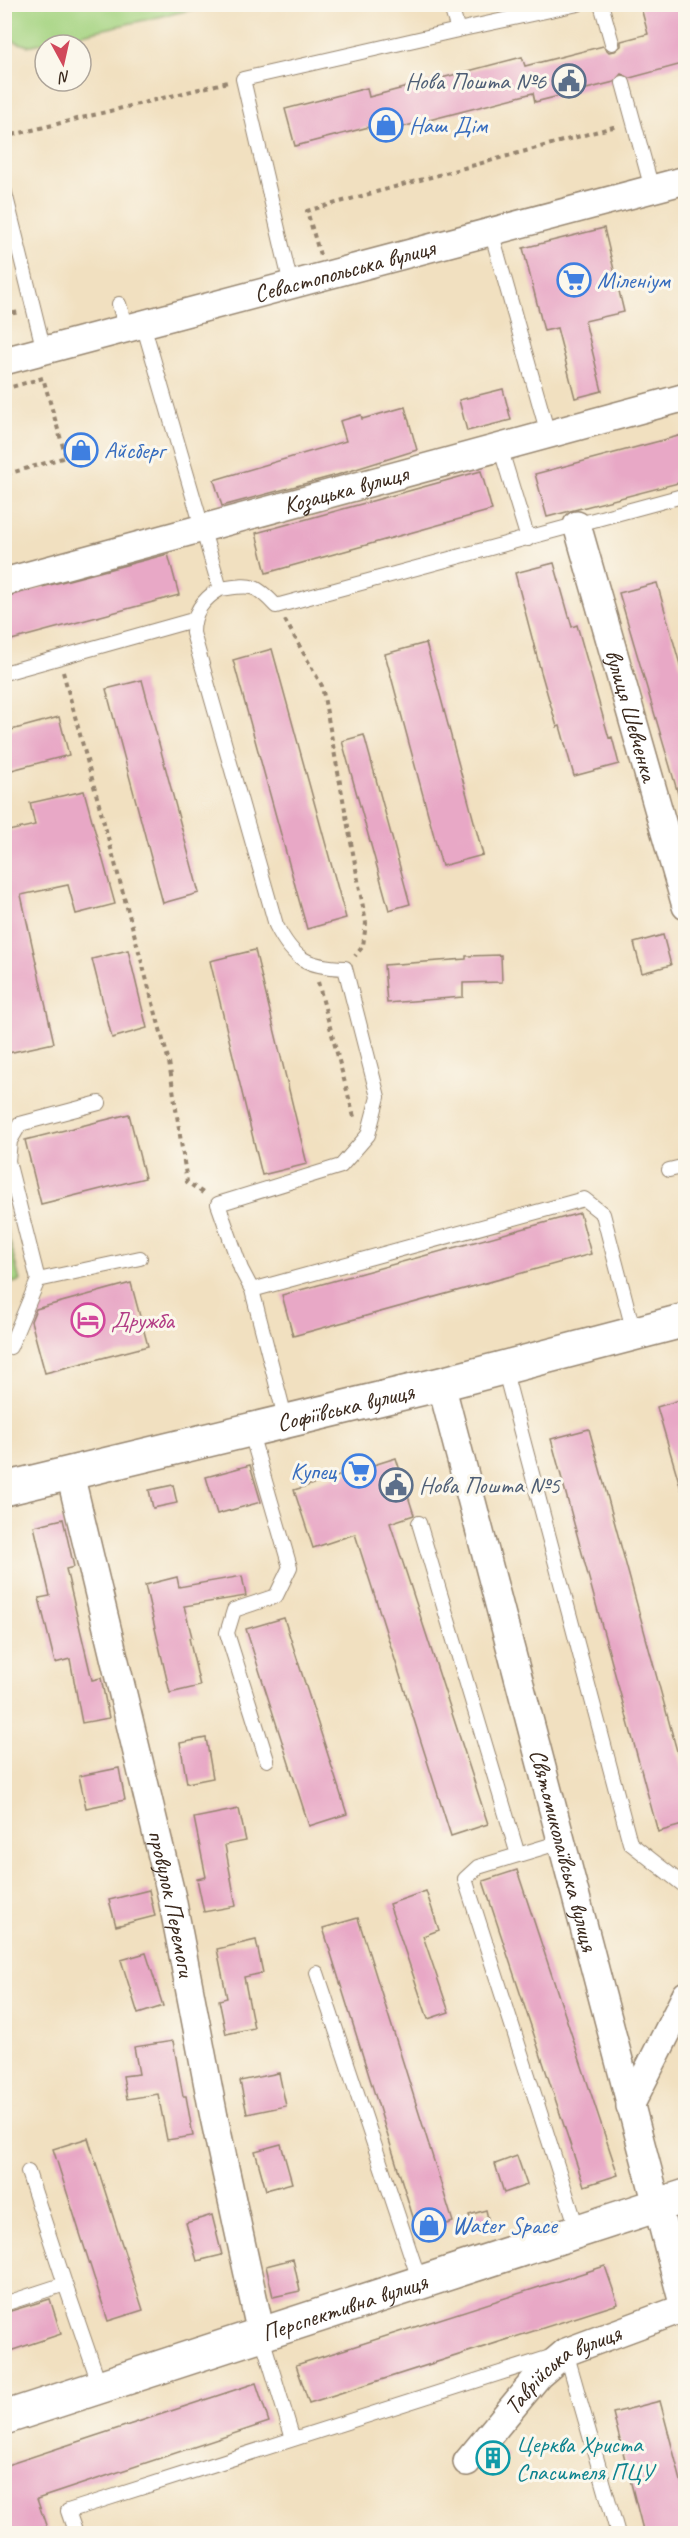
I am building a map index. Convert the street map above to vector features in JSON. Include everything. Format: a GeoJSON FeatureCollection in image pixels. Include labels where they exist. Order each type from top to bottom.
{"type":"FeatureCollection","features":[{"type":"Feature","properties":{"kind":"street","name":"Севастопольська вулиця"},"geometry":{"type":"LineString","coordinates":[[4,361],[44,351],[129,319],[291,285],[686,180]]}},
{"type":"Feature","properties":{"kind":"street","name":"Козацька вулиця"},"geometry":{"type":"LineString","coordinates":[[4,582],[686,397]]}},
{"type":"Feature","properties":{"kind":"street","name":"вулиця Шевченка"},"geometry":{"type":"LineString","coordinates":[[577,525],[686,906]]}},
{"type":"Feature","properties":{"kind":"street","name":"Софіївська вулиця"},"geometry":{"type":"LineString","coordinates":[[4,1489],[441,1384],[686,1320]]}},
{"type":"Feature","properties":{"kind":"street","name":"Святомиколаївська вулиця"},"geometry":{"type":"LineString","coordinates":[[441,1384],[630,2106],[671,2200],[685,2312]]}},
{"type":"Feature","properties":{"kind":"street","name":"провулок Перемоги"},"geometry":{"type":"LineString","coordinates":[[70,1474],[172,1898],[214,2117],[261,2334]]}},
{"type":"Feature","properties":{"kind":"street"},"geometry":{"type":"LineString","coordinates":[[630,2106],[686,1995]]}},
{"type":"Feature","properties":{"kind":"street","name":"Перспективна вулиця"},"geometry":{"type":"LineString","coordinates":[[4,2418],[671,2200]]}},
{"type":"Feature","properties":{"kind":"street","name":"Таврійська вулиця"},"geometry":{"type":"LineString","coordinates":[[466,2462],[538,2375],[566,2352],[685,2312]]}},
{"type":"Feature","properties":{"kind":"lane"},"geometry":{"type":"LineString","coordinates":[[450,4],[458,30]]}},
{"type":"Feature","properties":{"kind":"lane"},"geometry":{"type":"LineString","coordinates":[[291,285],[243,79],[578,4]]}},
{"type":"Feature","properties":{"kind":"lane"},"geometry":{"type":"LineString","coordinates":[[601,4],[612,43]]}},
{"type":"Feature","properties":{"kind":"lane"},"geometry":{"type":"LineString","coordinates":[[623,83],[652,189]]}},
{"type":"Feature","properties":{"kind":"lane"},"geometry":{"type":"LineString","coordinates":[[4,189],[44,351]]}},
{"type":"Feature","properties":{"kind":"lane"},"geometry":{"type":"LineString","coordinates":[[491,231],[548,434]]}},
{"type":"Feature","properties":{"kind":"lane"},"geometry":{"type":"LineString","coordinates":[[129,319],[220,588]]}},
{"type":"Feature","properties":{"kind":"lane"},"geometry":{"type":"LineString","coordinates":[[500,447],[528,539]]}},
{"type":"Feature","properties":{"kind":"lane"},"geometry":{"type":"LineString","coordinates":[[286,1421],[252,1290],[241,1269],[218,1204],[341,1166],[368,1136],[378,1097],[345,968],[325,968],[304,962],[286,945],[276,925],[194,633],[193,620],[207,596],[220,588],[250,585],[266,595],[276,606],[686,495]]}},
{"type":"Feature","properties":{"kind":"lane"},"geometry":{"type":"LineString","coordinates":[[4,673],[193,620]]}},
{"type":"Feature","properties":{"kind":"lane"},"geometry":{"type":"LineString","coordinates":[[4,1348],[10,1347],[38,1280],[8,1161],[10,1141],[20,1124],[99,1103]]}},
{"type":"Feature","properties":{"kind":"lane"},"geometry":{"type":"LineString","coordinates":[[669,1170],[686,1166]]}},
{"type":"Feature","properties":{"kind":"lane"},"geometry":{"type":"LineString","coordinates":[[252,1290],[585,1199],[603,1214],[634,1333]]}},
{"type":"Feature","properties":{"kind":"lane"},"geometry":{"type":"LineString","coordinates":[[38,1280],[140,1258]]}},
{"type":"Feature","properties":{"kind":"lane"},"geometry":{"type":"LineString","coordinates":[[504,1368],[630,1843],[686,1887]]}},
{"type":"Feature","properties":{"kind":"lane"},"geometry":{"type":"LineString","coordinates":[[250,1430],[290,1567],[276,1596],[234,1610],[227,1633],[267,1760]]}},
{"type":"Feature","properties":{"kind":"lane"},"geometry":{"type":"LineString","coordinates":[[419,1523],[518,1855]]}},
{"type":"Feature","properties":{"kind":"lane"},"geometry":{"type":"LineString","coordinates":[[561,1842],[478,1867],[465,1879],[578,2231]]}},
{"type":"Feature","properties":{"kind":"lane"},"geometry":{"type":"LineString","coordinates":[[317,1973],[420,2282]]}},
{"type":"Feature","properties":{"kind":"lane"},"geometry":{"type":"LineString","coordinates":[[28,2172],[100,2387]]}},
{"type":"Feature","properties":{"kind":"lane"},"geometry":{"type":"LineString","coordinates":[[4,2304],[65,2284]]}},
{"type":"Feature","properties":{"kind":"lane"},"geometry":{"type":"LineString","coordinates":[[261,2334],[293,2439]]}},
{"type":"Feature","properties":{"kind":"lane"},"geometry":{"type":"LineString","coordinates":[[76,2534],[68,2511],[566,2352],[618,2534]]}},
{"type":"Feature","properties":{"kind":"path"},"geometry":{"type":"LineString","coordinates":[[4,137],[243,79]]}},
{"type":"Feature","properties":{"kind":"path"},"geometry":{"type":"LineString","coordinates":[[320,255],[307,211],[633,121]]}},
{"type":"Feature","properties":{"kind":"path"},"geometry":{"type":"LineString","coordinates":[[4,315],[22,310]]}},
{"type":"Feature","properties":{"kind":"path"},"geometry":{"type":"LineString","coordinates":[[4,389],[43,378],[66,457],[4,475]]}},
{"type":"Feature","properties":{"kind":"path"},"geometry":{"type":"LineString","coordinates":[[276,606],[322,686],[366,923],[363,946],[345,968]]}},
{"type":"Feature","properties":{"kind":"path"},"geometry":{"type":"LineString","coordinates":[[59,658],[169,1062],[188,1182],[218,1204]]}},
{"type":"Feature","properties":{"kind":"path"},"geometry":{"type":"LineString","coordinates":[[313,964],[361,1144]]}},
{"type":"Feature","properties":{"kind":"green space"},"geometry":{"type":"Polygon","coordinates":[[[5,4],[213,4],[87,33],[33,33],[33,45],[28,46],[5,38],[5,4]]]}},
{"type":"Feature","properties":{"kind":"green space"},"geometry":{"type":"Polygon","coordinates":[[[5,1223],[20,1281],[4,1285],[5,1223]]]}},
{"type":"Feature","properties":{"kind":"building"},"geometry":{"type":"Polygon","coordinates":[[[640,4],[682,4],[686,19],[686,63],[630,78],[621,74],[614,82],[535,102],[533,93],[375,134],[373,126],[295,146],[285,109],[367,88],[369,97],[522,57],[525,66],[603,46],[609,52],[615,51],[621,46],[621,41],[648,34],[640,4]]]}},
{"type":"Feature","properties":{"kind":"building","name":"Міленіум"},"geometry":{"type":"Polygon","coordinates":[[[604,228],[624,312],[585,321],[602,391],[575,398],[557,328],[544,331],[523,248],[604,228]]]}},
{"type":"Feature","properties":{"kind":"building"},"geometry":{"type":"Polygon","coordinates":[[[503,389],[511,420],[467,431],[459,400],[503,389]]]}},
{"type":"Feature","properties":{"kind":"building"},"geometry":{"type":"Polygon","coordinates":[[[405,407],[417,450],[337,475],[222,506],[214,480],[346,441],[340,421],[361,415],[362,419],[405,407]]]}},
{"type":"Feature","properties":{"kind":"building"},"geometry":{"type":"Polygon","coordinates":[[[686,434],[686,481],[547,517],[535,474],[686,434]]]}},
{"type":"Feature","properties":{"kind":"building"},"geometry":{"type":"Polygon","coordinates":[[[481,471],[492,510],[266,573],[256,533],[481,471]]]}},
{"type":"Feature","properties":{"kind":"building"},"geometry":{"type":"Polygon","coordinates":[[[168,554],[179,595],[4,642],[4,597],[168,554]]]}},
{"type":"Feature","properties":{"kind":"building"},"geometry":{"type":"Polygon","coordinates":[[[554,563],[572,627],[577,625],[609,738],[612,737],[619,764],[574,776],[541,672],[515,573],[554,563]]]}},
{"type":"Feature","properties":{"kind":"building"},"geometry":{"type":"Polygon","coordinates":[[[657,583],[686,686],[686,803],[681,804],[619,593],[657,583]]]}},
{"type":"Feature","properties":{"kind":"building"},"geometry":{"type":"Polygon","coordinates":[[[426,643],[483,855],[442,866],[385,654],[426,643]]]}},
{"type":"Feature","properties":{"kind":"building"},"geometry":{"type":"Polygon","coordinates":[[[272,649],[346,918],[307,929],[233,660],[272,649]]]}},
{"type":"Feature","properties":{"kind":"building"},"geometry":{"type":"Polygon","coordinates":[[[142,680],[199,893],[163,903],[106,689],[142,680]]]}},
{"type":"Feature","properties":{"kind":"building"},"geometry":{"type":"Polygon","coordinates":[[[59,717],[69,755],[4,772],[4,732],[59,717]]]}},
{"type":"Feature","properties":{"kind":"building"},"geometry":{"type":"Polygon","coordinates":[[[364,735],[410,904],[389,910],[342,741],[364,735]]]}},
{"type":"Feature","properties":{"kind":"building"},"geometry":{"type":"Polygon","coordinates":[[[84,791],[115,904],[76,914],[68,885],[21,895],[54,1043],[8,1053],[4,1040],[4,832],[35,825],[30,803],[84,791]]]}},
{"type":"Feature","properties":{"kind":"building"},"geometry":{"type":"Polygon","coordinates":[[[663,935],[671,965],[642,973],[634,943],[663,935]]]}},
{"type":"Feature","properties":{"kind":"building"},"geometry":{"type":"Polygon","coordinates":[[[128,950],[147,1028],[112,1038],[92,959],[128,950]]]}},
{"type":"Feature","properties":{"kind":"building"},"geometry":{"type":"Polygon","coordinates":[[[255,950],[307,1164],[262,1175],[210,961],[255,950]]]}},
{"type":"Feature","properties":{"kind":"building"},"geometry":{"type":"Polygon","coordinates":[[[501,955],[502,982],[463,983],[463,997],[387,1003],[384,965],[466,959],[466,956],[501,955]]]}},
{"type":"Feature","properties":{"kind":"building"},"geometry":{"type":"Polygon","coordinates":[[[129,1114],[145,1178],[41,1204],[25,1140],[129,1114]]]}},
{"type":"Feature","properties":{"kind":"building"},"geometry":{"type":"Polygon","coordinates":[[[580,1213],[591,1254],[293,1336],[282,1295],[580,1213]]]}},
{"type":"Feature","properties":{"kind":"building"},"geometry":{"type":"Polygon","coordinates":[[[131,1283],[148,1346],[45,1373],[31,1321],[36,1309],[131,1283]]]}},
{"type":"Feature","properties":{"kind":"building"},"geometry":{"type":"Polygon","coordinates":[[[686,1398],[686,1488],[681,1489],[657,1407],[686,1398]]]}},
{"type":"Feature","properties":{"kind":"building"},"geometry":{"type":"Polygon","coordinates":[[[589,1429],[686,1784],[686,1824],[658,1832],[551,1439],[589,1429]]]}},
{"type":"Feature","properties":{"kind":"building"},"geometry":{"type":"Polygon","coordinates":[[[396,1458],[414,1515],[390,1523],[488,1824],[451,1836],[355,1534],[313,1548],[294,1490],[396,1458]]]}},
{"type":"Feature","properties":{"kind":"building"},"geometry":{"type":"Polygon","coordinates":[[[250,1465],[261,1502],[217,1514],[206,1477],[250,1465]]]}},
{"type":"Feature","properties":{"kind":"building"},"geometry":{"type":"Polygon","coordinates":[[[173,1485],[177,1503],[153,1508],[149,1490],[173,1485]]]}},
{"type":"Feature","properties":{"kind":"building"},"geometry":{"type":"Polygon","coordinates":[[[63,1519],[74,1567],[66,1569],[92,1680],[101,1678],[109,1718],[82,1723],[70,1659],[55,1663],[39,1598],[50,1596],[34,1526],[63,1519]]]}},
{"type":"Feature","properties":{"kind":"building"},"geometry":{"type":"Polygon","coordinates":[[[242,1576],[246,1596],[184,1606],[200,1686],[170,1693],[145,1585],[177,1577],[179,1587],[242,1576]]]}},
{"type":"Feature","properties":{"kind":"building"},"geometry":{"type":"Polygon","coordinates":[[[284,1618],[347,1814],[309,1826],[246,1629],[284,1618]]]}},
{"type":"Feature","properties":{"kind":"building"},"geometry":{"type":"Polygon","coordinates":[[[206,1738],[213,1778],[187,1783],[180,1743],[206,1738]]]}},
{"type":"Feature","properties":{"kind":"building"},"geometry":{"type":"Polygon","coordinates":[[[119,1768],[125,1800],[86,1808],[79,1776],[119,1768]]]}},
{"type":"Feature","properties":{"kind":"building"},"geometry":{"type":"Polygon","coordinates":[[[239,1809],[246,1841],[225,1845],[236,1906],[204,1912],[197,1879],[206,1877],[194,1818],[239,1809]]]}},
{"type":"Feature","properties":{"kind":"building"},"geometry":{"type":"Polygon","coordinates":[[[517,1870],[618,2175],[584,2186],[483,1881],[517,1870]]]}},
{"type":"Feature","properties":{"kind":"building"},"geometry":{"type":"Polygon","coordinates":[[[149,1890],[155,1916],[116,1926],[109,1900],[149,1890]]]}},
{"type":"Feature","properties":{"kind":"building"},"geometry":{"type":"Polygon","coordinates":[[[426,1891],[439,1930],[423,1936],[449,2012],[428,2019],[389,1904],[426,1891]]]}},
{"type":"Feature","properties":{"kind":"building"},"geometry":{"type":"Polygon","coordinates":[[[358,1918],[453,2222],[418,2233],[323,1928],[358,1918]]]}},
{"type":"Feature","properties":{"kind":"building"},"geometry":{"type":"Polygon","coordinates":[[[256,1940],[263,1973],[244,1977],[254,2028],[226,2034],[219,2000],[227,1998],[217,1949],[256,1940]]]}},
{"type":"Feature","properties":{"kind":"building"},"geometry":{"type":"Polygon","coordinates":[[[146,1953],[163,2006],[138,2014],[121,1960],[146,1953]]]}},
{"type":"Feature","properties":{"kind":"building"},"geometry":{"type":"Polygon","coordinates":[[[173,2041],[193,2136],[167,2140],[158,2094],[127,2099],[123,2076],[139,2074],[134,2047],[173,2041]]]}},
{"type":"Feature","properties":{"kind":"building"},"geometry":{"type":"Polygon","coordinates":[[[279,2073],[286,2106],[247,2114],[240,2081],[279,2073]]]}},
{"type":"Feature","properties":{"kind":"building"},"geometry":{"type":"Polygon","coordinates":[[[88,2138],[143,2310],[108,2321],[53,2149],[88,2138]]]}},
{"type":"Feature","properties":{"kind":"building"},"geometry":{"type":"Polygon","coordinates":[[[281,2144],[292,2183],[266,2190],[255,2151],[281,2144]]]}},
{"type":"Feature","properties":{"kind":"building"},"geometry":{"type":"Polygon","coordinates":[[[517,2156],[527,2185],[504,2193],[495,2164],[517,2156]]]}},
{"type":"Feature","properties":{"kind":"building"},"geometry":{"type":"Polygon","coordinates":[[[486,2210],[490,2227],[474,2231],[469,2215],[486,2210]]]}},
{"type":"Feature","properties":{"kind":"building"},"geometry":{"type":"Polygon","coordinates":[[[212,2215],[222,2255],[197,2261],[186,2223],[212,2215]]]}},
{"type":"Feature","properties":{"kind":"building"},"geometry":{"type":"Polygon","coordinates":[[[293,2259],[300,2291],[273,2297],[266,2266],[293,2259]]]}},
{"type":"Feature","properties":{"kind":"building"},"geometry":{"type":"Polygon","coordinates":[[[605,2266],[618,2304],[309,2403],[296,2365],[605,2266]]]}},
{"type":"Feature","properties":{"kind":"building"},"geometry":{"type":"Polygon","coordinates":[[[50,2299],[61,2334],[4,2353],[4,2313],[50,2299]]]}},
{"type":"Feature","properties":{"kind":"building"},"geometry":{"type":"Polygon","coordinates":[[[256,2383],[269,2422],[37,2499],[49,2534],[4,2534],[4,2466],[256,2383]]]}},
{"type":"Feature","properties":{"kind":"building"},"geometry":{"type":"Polygon","coordinates":[[[660,2401],[686,2500],[686,2534],[644,2534],[613,2413],[660,2401]]]}},
{"type":"Feature","properties":{"kind":"building","name":"Церква Христа Спасителя ПЦУ"},"geometry":{"type":"Polygon","coordinates":[[[498,2449],[508,2455],[497,2474],[484,2466],[498,2449]]]}},
{"type":"Feature","properties":{"kind":"place","name":"Нова Пошта №6"},"geometry":{"type":"Point","coordinates":[569,81]}},
{"type":"Feature","properties":{"kind":"place","name":"Наш Дім"},"geometry":{"type":"Point","coordinates":[386,125]}},
{"type":"Feature","properties":{"kind":"place","name":"Міленіум"},"geometry":{"type":"Point","coordinates":[574,280]}},
{"type":"Feature","properties":{"kind":"place","name":"Айсберг"},"geometry":{"type":"Point","coordinates":[81,450]}},
{"type":"Feature","properties":{"kind":"place","name":"Дружба"},"geometry":{"type":"Point","coordinates":[88,1320]}},
{"type":"Feature","properties":{"kind":"place","name":"Купец"},"geometry":{"type":"Point","coordinates":[359,1471]}},
{"type":"Feature","properties":{"kind":"place","name":"Нова Пошта №5"},"geometry":{"type":"Point","coordinates":[396,1485]}},
{"type":"Feature","properties":{"kind":"place","name":"Water Space"},"geometry":{"type":"Point","coordinates":[429,2225]}},
{"type":"Feature","properties":{"kind":"place","name":"Церква Христа Спасителя ПЦУ"},"geometry":{"type":"Point","coordinates":[493,2458]}}]}
